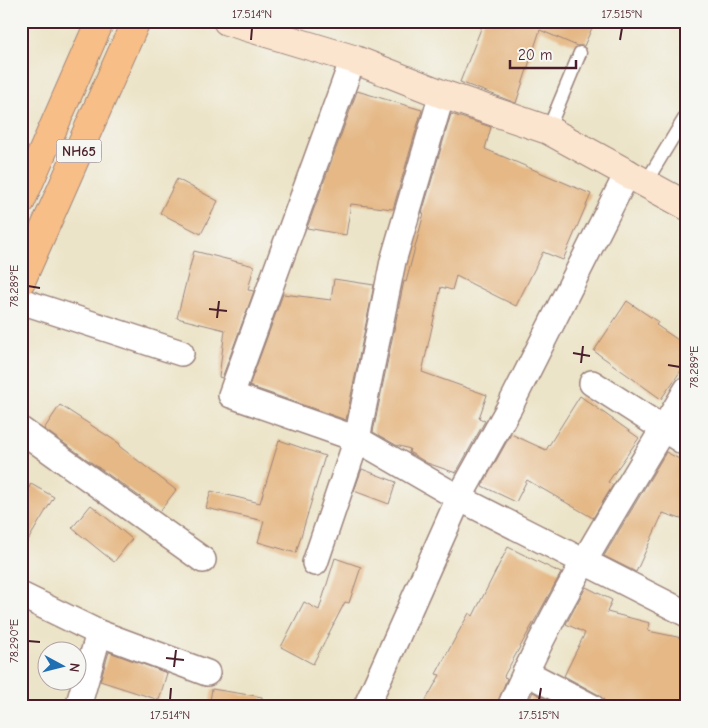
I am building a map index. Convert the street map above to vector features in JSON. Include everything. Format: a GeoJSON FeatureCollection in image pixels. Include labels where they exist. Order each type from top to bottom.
{"type":"FeatureCollection","features":[{"type":"Feature","properties":{"kind":"highway","name":"NH65"},"geometry":{"type":"LineString","coordinates":[[22,195],[100,21]]}},
{"type":"Feature","properties":{"kind":"highway","name":"NH65"},"geometry":{"type":"LineString","coordinates":[[21,281],[136,21]]}},
{"type":"Feature","properties":{"kind":"street"},"geometry":{"type":"LineString","coordinates":[[227,21],[353,59],[442,94],[548,130],[687,206]]}},
{"type":"Feature","properties":{"kind":"street"},"geometry":{"type":"LineString","coordinates":[[353,59],[231,395],[357,439],[459,498],[687,614]]}},
{"type":"Feature","properties":{"kind":"street"},"geometry":{"type":"LineString","coordinates":[[314,563],[357,439],[392,262],[442,94]]}},
{"type":"Feature","properties":{"kind":"street"},"geometry":{"type":"LineString","coordinates":[[366,707],[459,498],[637,177]]}},
{"type":"Feature","properties":{"kind":"street"},"geometry":{"type":"LineString","coordinates":[[21,301],[182,353]]}},
{"type":"Feature","properties":{"kind":"street"},"geometry":{"type":"LineString","coordinates":[[592,383],[687,444]]}},
{"type":"Feature","properties":{"kind":"street"},"geometry":{"type":"LineString","coordinates":[[510,707],[525,672],[583,562],[687,389]]}},
{"type":"Feature","properties":{"kind":"street"},"geometry":{"type":"LineString","coordinates":[[21,430],[203,560]]}},
{"type":"Feature","properties":{"kind":"street"},"geometry":{"type":"LineString","coordinates":[[21,595],[99,632],[207,673]]}},
{"type":"Feature","properties":{"kind":"street"},"geometry":{"type":"LineString","coordinates":[[78,707],[99,632]]}},
{"type":"Feature","properties":{"kind":"street"},"geometry":{"type":"LineString","coordinates":[[525,672],[592,707]]}},
{"type":"Feature","properties":{"kind":"lane"},"geometry":{"type":"LineString","coordinates":[[548,130],[580,53]]}},
{"type":"Feature","properties":{"kind":"lane"},"geometry":{"type":"LineString","coordinates":[[637,177],[687,114]]}},
{"type":"Feature","properties":{"kind":"building"},"geometry":{"type":"Polygon","coordinates":[[[484,21],[595,21],[584,46],[577,46],[540,30],[516,103],[460,82],[484,21]]]}},
{"type":"Feature","properties":{"kind":"building"},"geometry":{"type":"Polygon","coordinates":[[[357,91],[422,110],[393,209],[351,204],[346,235],[307,228],[357,91]]]}},
{"type":"Feature","properties":{"kind":"building"},"geometry":{"type":"Polygon","coordinates":[[[451,114],[491,127],[485,149],[591,194],[563,260],[543,252],[516,306],[456,276],[452,290],[441,287],[422,372],[487,395],[479,418],[485,421],[456,473],[427,463],[409,452],[410,449],[396,445],[373,432],[404,281],[406,282],[424,213],[422,213],[451,114]]]}},
{"type":"Feature","properties":{"kind":"building"},"geometry":{"type":"Polygon","coordinates":[[[177,179],[218,201],[201,234],[160,213],[177,179]]]}},
{"type":"Feature","properties":{"kind":"building"},"geometry":{"type":"Polygon","coordinates":[[[194,251],[254,266],[248,290],[254,291],[222,378],[219,377],[225,330],[177,318],[194,251]]]}},
{"type":"Feature","properties":{"kind":"building"},"geometry":{"type":"Polygon","coordinates":[[[334,279],[374,285],[346,420],[249,386],[283,294],[331,300],[334,279]]]}},
{"type":"Feature","properties":{"kind":"building"},"geometry":{"type":"Polygon","coordinates":[[[627,301],[658,322],[656,325],[687,346],[687,362],[661,399],[594,351],[627,301]]]}},
{"type":"Feature","properties":{"kind":"building"},"geometry":{"type":"Polygon","coordinates":[[[580,396],[639,438],[608,482],[613,485],[593,518],[527,480],[516,502],[482,486],[511,434],[546,450],[580,396]]]}},
{"type":"Feature","properties":{"kind":"building"},"geometry":{"type":"Polygon","coordinates":[[[60,405],[120,444],[119,446],[176,490],[160,511],[44,429],[60,405]]]}},
{"type":"Feature","properties":{"kind":"building"},"geometry":{"type":"Polygon","coordinates":[[[279,440],[325,456],[296,553],[258,542],[264,521],[206,508],[211,491],[260,503],[279,440]]]}},
{"type":"Feature","properties":{"kind":"building"},"geometry":{"type":"Polygon","coordinates":[[[666,452],[687,463],[687,521],[663,513],[636,572],[604,556],[666,452]]]}},
{"type":"Feature","properties":{"kind":"building"},"geometry":{"type":"Polygon","coordinates":[[[362,469],[396,482],[389,504],[354,491],[362,469]]]}},
{"type":"Feature","properties":{"kind":"building"},"geometry":{"type":"Polygon","coordinates":[[[31,484],[54,497],[21,552],[21,501],[31,484]]]}},
{"type":"Feature","properties":{"kind":"building"},"geometry":{"type":"Polygon","coordinates":[[[91,505],[132,539],[114,562],[72,528],[91,505]]]}},
{"type":"Feature","properties":{"kind":"building"},"geometry":{"type":"Polygon","coordinates":[[[508,547],[561,573],[505,674],[504,677],[507,678],[496,707],[422,707],[440,675],[436,674],[451,646],[469,613],[473,616],[508,547]]]}},
{"type":"Feature","properties":{"kind":"building"},"geometry":{"type":"Polygon","coordinates":[[[335,558],[361,567],[349,603],[345,602],[313,664],[281,647],[304,602],[319,610],[335,558]]]}},
{"type":"Feature","properties":{"kind":"building"},"geometry":{"type":"Polygon","coordinates":[[[586,587],[612,600],[607,612],[650,623],[648,631],[687,639],[687,707],[606,707],[604,700],[599,695],[564,676],[585,633],[566,624],[586,587]]]}},
{"type":"Feature","properties":{"kind":"building"},"geometry":{"type":"Polygon","coordinates":[[[109,652],[167,673],[159,700],[100,681],[109,652]]]}},
{"type":"Feature","properties":{"kind":"building"},"geometry":{"type":"Polygon","coordinates":[[[212,689],[262,697],[262,707],[209,707],[212,689]]]}},
{"type":"Feature","properties":{"kind":"building"},"geometry":{"type":"Polygon","coordinates":[[[533,692],[560,707],[526,707],[533,692]]]}}]}
